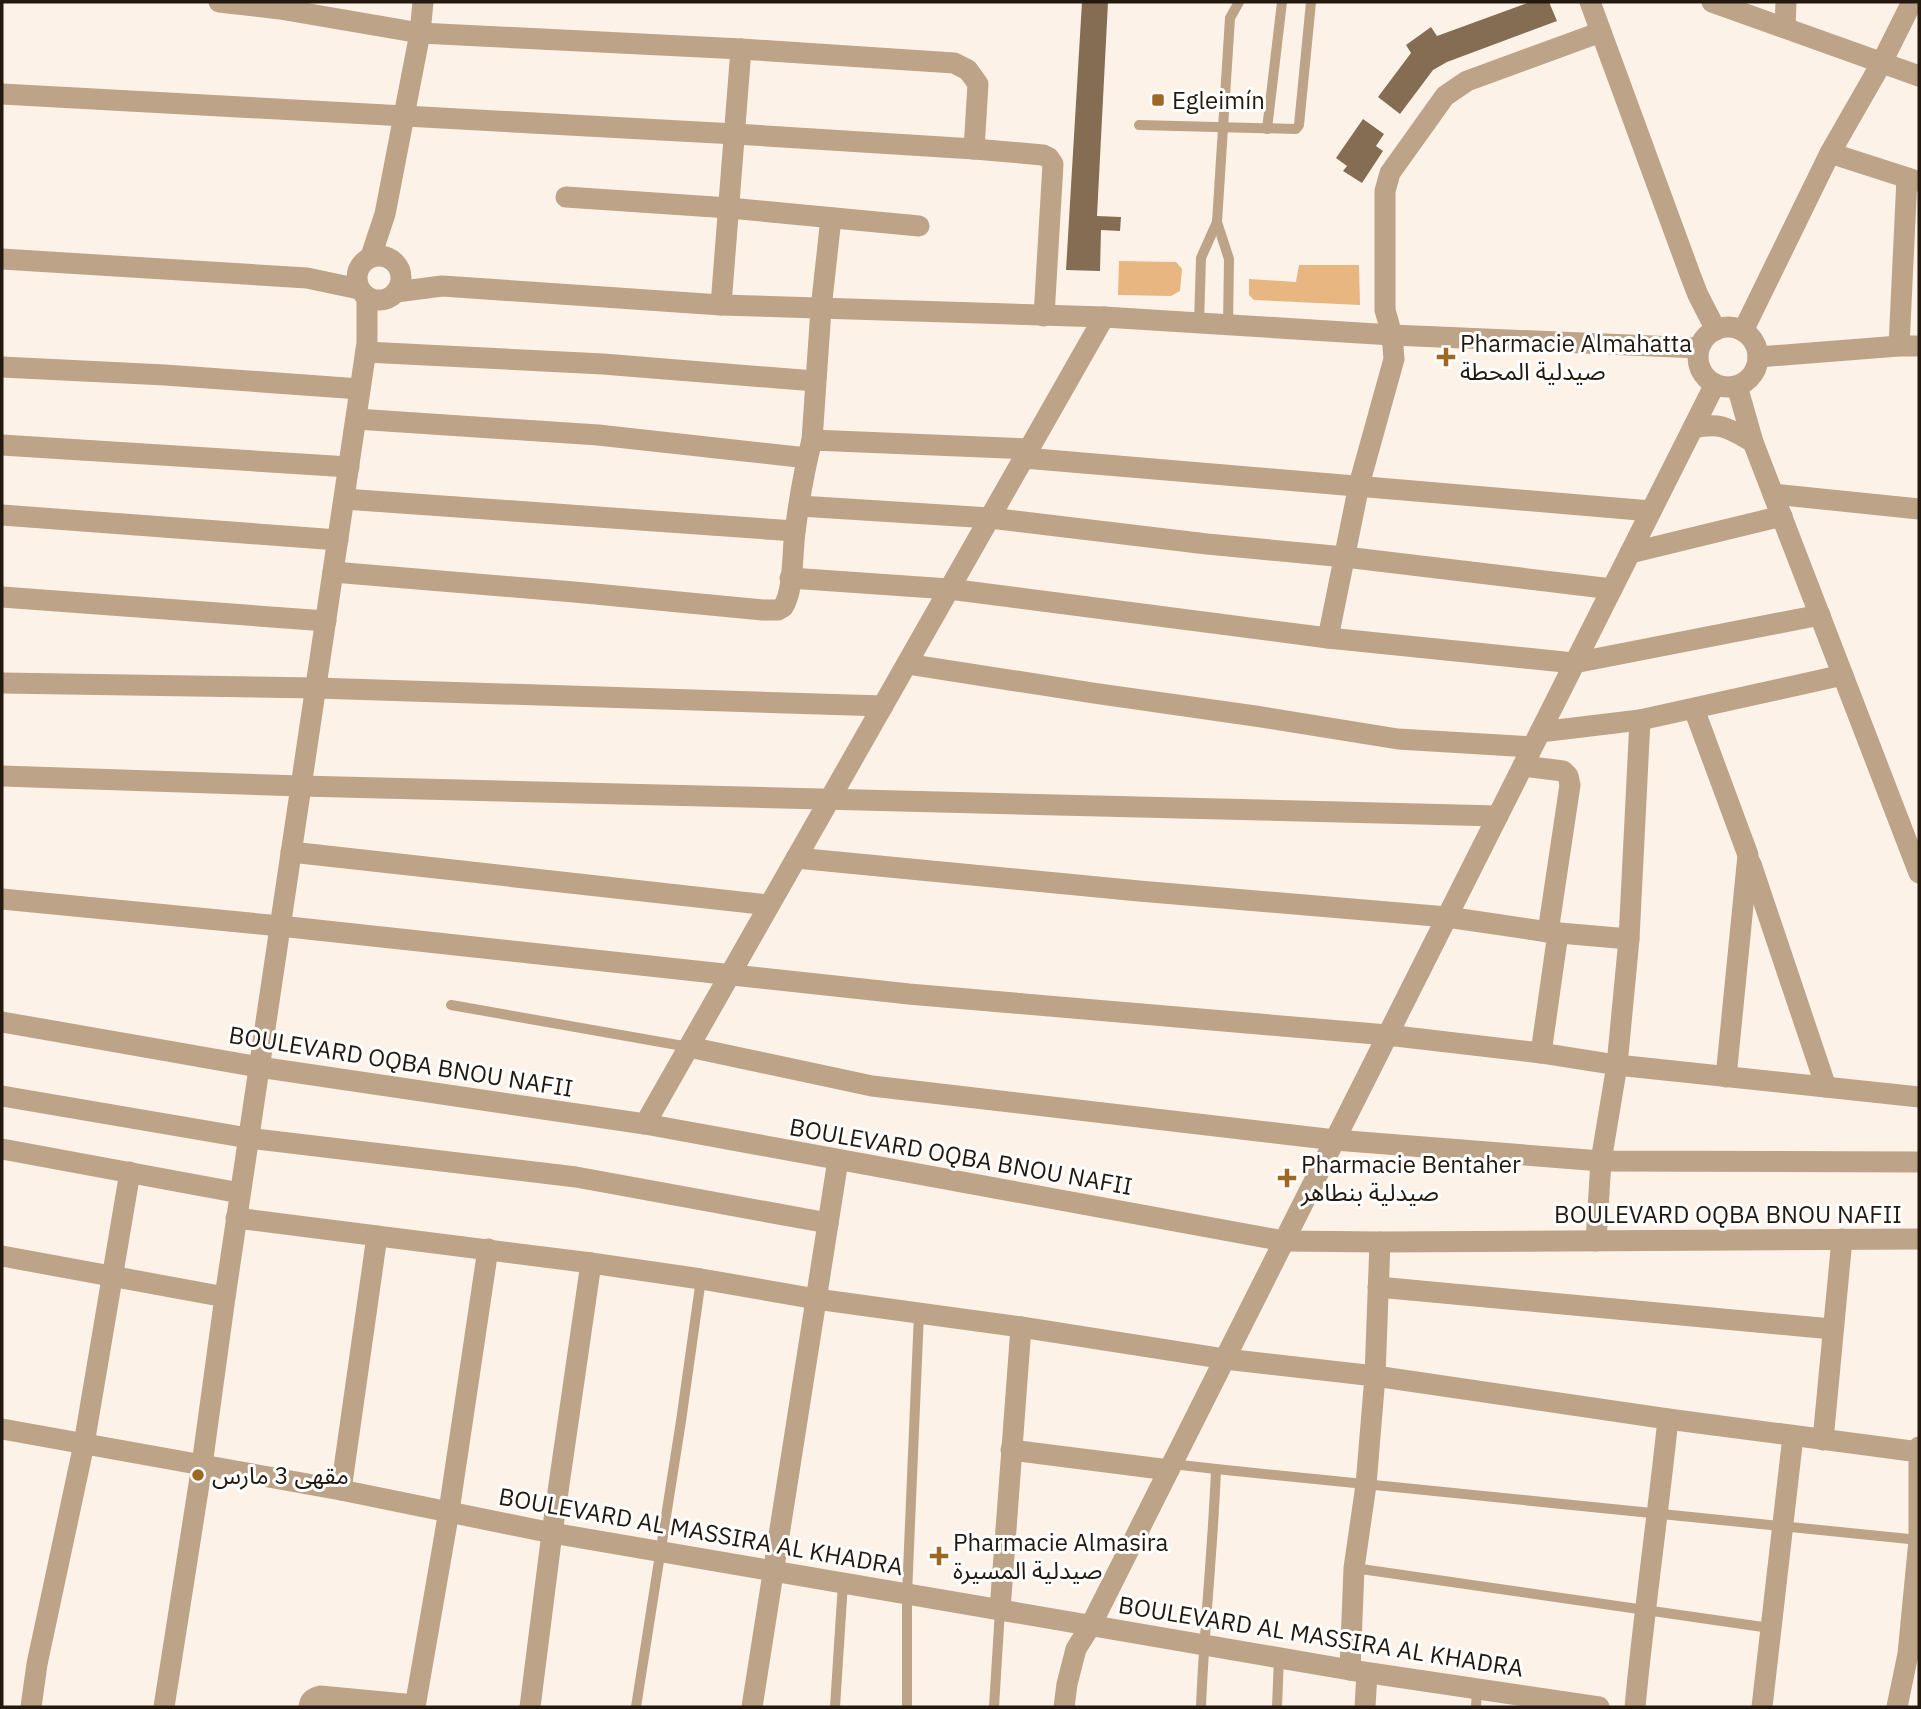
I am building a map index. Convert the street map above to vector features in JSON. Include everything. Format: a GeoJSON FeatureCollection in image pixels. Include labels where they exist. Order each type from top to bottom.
{"type":"FeatureCollection","features":[{"type":"Feature","properties":{"kind":"street"},"geometry":{"type":"LineString","coordinates":[[219,2],[280,6],[420,33],[954,62],[968,70],[978,84],[974,149]]}},
{"type":"Feature","properties":{"kind":"street"},"geometry":{"type":"LineString","coordinates":[[164,1707],[366,347],[379,279],[385,214],[420,33],[423,2]]}},
{"type":"Feature","properties":{"kind":"street"},"geometry":{"type":"LineString","coordinates":[[1590,2],[1694,286],[1716,330]]}},
{"type":"Feature","properties":{"kind":"street"},"geometry":{"type":"LineString","coordinates":[[1712,2],[1919,76]]}},
{"type":"Feature","properties":{"kind":"street"},"geometry":{"type":"LineString","coordinates":[[1785,28],[1786,2]]}},
{"type":"Feature","properties":{"kind":"street"},"geometry":{"type":"LineString","coordinates":[[1743,331],[1830,153],[1881,64],[1912,2]]}},
{"type":"Feature","properties":{"kind":"street"},"geometry":{"type":"LineString","coordinates":[[1328,638],[1359,485],[1394,359],[1392,335],[1385,310],[1385,191],[1390,173],[1445,96],[1467,81],[1601,33]]}},
{"type":"Feature","properties":{"kind":"street"},"geometry":{"type":"LineString","coordinates":[[721,304],[741,49]]}},
{"type":"Feature","properties":{"kind":"street"},"geometry":{"type":"LineString","coordinates":[[2,94],[735,134],[1043,155],[1053,164],[1044,316]]}},
{"type":"Feature","properties":{"kind":"street"},"geometry":{"type":"LineString","coordinates":[[1758,357],[1909,346],[1913,180],[1830,153]]}},
{"type":"Feature","properties":{"kind":"street"},"geometry":{"type":"LineString","coordinates":[[566,197],[729,208],[919,226]]}},
{"type":"Feature","properties":{"kind":"street"},"geometry":{"type":"LineString","coordinates":[[333,572],[763,610],[783,607],[788,596],[795,531],[809,449],[831,218]]}},
{"type":"Feature","properties":{"kind":"street"},"geometry":{"type":"LineString","coordinates":[[2,259],[307,278],[379,279],[442,286],[721,304],[1104,317],[1392,335],[1699,348]]}},
{"type":"Feature","properties":{"kind":"street"},"geometry":{"type":"LineString","coordinates":[[645,1124],[1104,317]]}},
{"type":"Feature","properties":{"kind":"street"},"geometry":{"type":"LineString","coordinates":[[1726,327],[1743,331],[1755,342],[1758,357],[1752,376],[1737,386],[1715,384],[1701,369],[1699,348],[1706,337],[1716,330],[1726,327]]}},
{"type":"Feature","properties":{"kind":"street"},"geometry":{"type":"LineString","coordinates":[[366,347],[815,382]]}},
{"type":"Feature","properties":{"kind":"street"},"geometry":{"type":"LineString","coordinates":[[2,367],[360,389]]}},
{"type":"Feature","properties":{"kind":"street"},"geometry":{"type":"LineString","coordinates":[[1064,1707],[1076,1649],[1091,1625],[1171,1467],[1715,384]]}},
{"type":"Feature","properties":{"kind":"street"},"geometry":{"type":"LineString","coordinates":[[1737,386],[1753,442],[1919,873]]}},
{"type":"Feature","properties":{"kind":"street"},"geometry":{"type":"LineString","coordinates":[[356,419],[809,449],[1027,453],[1651,510]]}},
{"type":"Feature","properties":{"kind":"street"},"geometry":{"type":"LineString","coordinates":[[1693,428],[1711,424],[1725,427],[1753,442]]}},
{"type":"Feature","properties":{"kind":"street"},"geometry":{"type":"LineString","coordinates":[[2,445],[348,467]]}},
{"type":"Feature","properties":{"kind":"street"},"geometry":{"type":"LineString","coordinates":[[1773,494],[1919,509]]}},
{"type":"Feature","properties":{"kind":"street"},"geometry":{"type":"LineString","coordinates":[[344,499],[795,531]]}},
{"type":"Feature","properties":{"kind":"street"},"geometry":{"type":"LineString","coordinates":[[800,506],[990,518],[1612,589]]}},
{"type":"Feature","properties":{"kind":"street"},"geometry":{"type":"LineString","coordinates":[[2,515],[338,540]]}},
{"type":"Feature","properties":{"kind":"street"},"geometry":{"type":"LineString","coordinates":[[1630,553],[1782,516]]}},
{"type":"Feature","properties":{"kind":"street"},"geometry":{"type":"LineString","coordinates":[[790,578],[950,589],[1328,638],[1574,663],[1820,615]]}},
{"type":"Feature","properties":{"kind":"street"},"geometry":{"type":"LineString","coordinates":[[2,597],[326,621]]}},
{"type":"Feature","properties":{"kind":"street"},"geometry":{"type":"LineString","coordinates":[[906,664],[1398,739],[1531,748],[1640,720],[1843,675]]}},
{"type":"Feature","properties":{"kind":"street"},"geometry":{"type":"LineString","coordinates":[[2,683],[316,688],[883,706]]}},
{"type":"Feature","properties":{"kind":"street"},"geometry":{"type":"LineString","coordinates":[[1694,709],[1748,855],[1826,1087]]}},
{"type":"Feature","properties":{"kind":"street"},"geometry":{"type":"LineString","coordinates":[[1597,1241],[1601,1161],[1617,1065],[1629,939],[1640,720]]}},
{"type":"Feature","properties":{"kind":"street"},"geometry":{"type":"LineString","coordinates":[[1531,748],[1563,771],[1568,776],[1570,785],[1541,1053]]}},
{"type":"Feature","properties":{"kind":"street"},"geometry":{"type":"LineString","coordinates":[[2,776],[1497,816]]}},
{"type":"Feature","properties":{"kind":"street"},"geometry":{"type":"LineString","coordinates":[[291,852],[769,905]]}},
{"type":"Feature","properties":{"kind":"street"},"geometry":{"type":"LineString","coordinates":[[1726,1077],[1748,855]]}},
{"type":"Feature","properties":{"kind":"street"},"geometry":{"type":"LineString","coordinates":[[796,858],[1125,890],[1447,917],[1553,933],[1629,939]]}},
{"type":"Feature","properties":{"kind":"street"},"geometry":{"type":"LineString","coordinates":[[2,900],[280,926],[1038,1006],[1387,1035],[1617,1065],[1919,1097]]}},
{"type":"Feature","properties":{"kind":"street","name":"BOULEVARD OQBA BNOU NAFII"},"geometry":{"type":"LineString","coordinates":[[2,1022],[259,1067],[645,1124],[1284,1241],[1919,1239]]}},
{"type":"Feature","properties":{"kind":"street"},"geometry":{"type":"LineString","coordinates":[[689,1047],[872,1086],[1335,1140],[1601,1161],[1919,1162]]}},
{"type":"Feature","properties":{"kind":"street"},"geometry":{"type":"LineString","coordinates":[[2,1096],[248,1138],[576,1177],[828,1223]]}},
{"type":"Feature","properties":{"kind":"street"},"geometry":{"type":"LineString","coordinates":[[2,1149],[240,1193]]}},
{"type":"Feature","properties":{"kind":"street"},"geometry":{"type":"LineString","coordinates":[[752,1707],[838,1160]]}},
{"type":"Feature","properties":{"kind":"street"},"geometry":{"type":"LineString","coordinates":[[32,1707],[37,1664],[84,1444],[130,1172]]}},
{"type":"Feature","properties":{"kind":"street"},"geometry":{"type":"LineString","coordinates":[[236,1217],[592,1263],[1225,1359],[1375,1376],[1668,1419],[1919,1450],[1919,1540],[1913,1654],[1897,1707]]}},
{"type":"Feature","properties":{"kind":"street"},"geometry":{"type":"LineString","coordinates":[[341,1490],[377,1236]]}},
{"type":"Feature","properties":{"kind":"street"},"geometry":{"type":"LineString","coordinates":[[1823,1440],[1842,1239]]}},
{"type":"Feature","properties":{"kind":"street"},"geometry":{"type":"LineString","coordinates":[[1365,1707],[1358,1671],[1354,1567],[1366,1485],[1375,1376],[1380,1242]]}},
{"type":"Feature","properties":{"kind":"street"},"geometry":{"type":"LineString","coordinates":[[309,1707],[313,1698],[320,1696],[415,1706],[449,1511],[488,1249]]}},
{"type":"Feature","properties":{"kind":"street"},"geometry":{"type":"LineString","coordinates":[[2,1256],[225,1297]]}},
{"type":"Feature","properties":{"kind":"street"},"geometry":{"type":"LineString","coordinates":[[530,1707],[552,1533],[592,1263]]}},
{"type":"Feature","properties":{"kind":"street"},"geometry":{"type":"LineString","coordinates":[[1378,1287],[1832,1329]]}},
{"type":"Feature","properties":{"kind":"street"},"geometry":{"type":"LineString","coordinates":[[1000,1610],[1021,1327]]}},
{"type":"Feature","properties":{"kind":"street"},"geometry":{"type":"LineString","coordinates":[[1635,1707],[1644,1609],[1668,1419]]}},
{"type":"Feature","properties":{"kind":"street","name":"BOULEVARD AL MASSIRA AL KHADRA"},"geometry":{"type":"LineString","coordinates":[[2,1429],[341,1490],[552,1533],[1358,1671],[1476,1698],[1585,1706]]}},
{"type":"Feature","properties":{"kind":"street"},"geometry":{"type":"LineString","coordinates":[[1762,1707],[1793,1436]]}},
{"type":"Feature","properties":{"kind":"street"},"geometry":{"type":"LineString","coordinates":[[1011,1450],[1171,1467]]}},
{"type":"Feature","properties":{"kind":"lane"},"geometry":{"type":"LineString","coordinates":[[1199,323],[1202,258],[1217,222],[1230,18],[1238,2]]}},
{"type":"Feature","properties":{"kind":"lane"},"geometry":{"type":"LineString","coordinates":[[1266,129],[1282,2]]}},
{"type":"Feature","properties":{"kind":"lane"},"geometry":{"type":"LineString","coordinates":[[1139,124],[1293,130],[1299,125],[1311,2]]}},
{"type":"Feature","properties":{"kind":"lane"},"geometry":{"type":"LineString","coordinates":[[1217,222],[1229,259],[1228,325]]}},
{"type":"Feature","properties":{"kind":"lane"},"geometry":{"type":"LineString","coordinates":[[451,1004],[689,1047]]}},
{"type":"Feature","properties":{"kind":"lane"},"geometry":{"type":"LineString","coordinates":[[636,1707],[701,1279]]}},
{"type":"Feature","properties":{"kind":"lane"},"geometry":{"type":"LineString","coordinates":[[907,1707],[907,1594],[919,1313]]}},
{"type":"Feature","properties":{"kind":"lane"},"geometry":{"type":"LineString","coordinates":[[1171,1467],[1216,1469],[1919,1540]]}},
{"type":"Feature","properties":{"kind":"lane"},"geometry":{"type":"LineString","coordinates":[[1201,1707],[1214,1540],[1216,1469]]}},
{"type":"Feature","properties":{"kind":"lane"},"geometry":{"type":"LineString","coordinates":[[1354,1567],[1770,1628]]}},
{"type":"Feature","properties":{"kind":"lane"},"geometry":{"type":"LineString","coordinates":[[835,1707],[843,1583]]}},
{"type":"Feature","properties":{"kind":"lane"},"geometry":{"type":"LineString","coordinates":[[994,1707],[1000,1610]]}},
{"type":"Feature","properties":{"kind":"lane"},"geometry":{"type":"LineString","coordinates":[[1277,1707],[1279,1657]]}},
{"type":"Feature","properties":{"kind":"shaded area"},"geometry":{"type":"Polygon","coordinates":[[[1119,261],[1176,262],[1182,269],[1180,291],[1171,296],[1118,295],[1119,261]]]}},
{"type":"Feature","properties":{"kind":"shaded area"},"geometry":{"type":"Polygon","coordinates":[[[1299,265],[1359,265],[1360,305],[1254,300],[1249,295],[1249,279],[1296,282],[1299,265]]]}},
{"type":"Feature","properties":{"kind":"building"},"geometry":{"type":"Polygon","coordinates":[[[1082,2],[1108,2],[1097,216],[1121,217],[1120,231],[1101,230],[1100,271],[1066,270],[1082,2]]]}},
{"type":"Feature","properties":{"kind":"building"},"geometry":{"type":"Polygon","coordinates":[[[1530,2],[1549,2],[1557,21],[1447,62],[1433,70],[1400,114],[1378,97],[1411,53],[1406,45],[1431,27],[1437,36],[1530,2]]]}},
{"type":"Feature","properties":{"kind":"building"},"geometry":{"type":"Polygon","coordinates":[[[1363,119],[1384,134],[1376,146],[1383,151],[1362,183],[1343,171],[1347,166],[1336,158],[1363,119]]]}},
{"type":"Feature","properties":{"kind":"place","name":"Egleimín"},"geometry":{"type":"Point","coordinates":[1158,100]}},
{"type":"Feature","properties":{"kind":"place","name":"Pharmacie Almahatta صيدلية المحطة"},"geometry":{"type":"Point","coordinates":[1446,357]}},
{"type":"Feature","properties":{"kind":"place","name":"Pharmacie Bentaher صيدلية بنطاهر"},"geometry":{"type":"Point","coordinates":[1287,1178]}},
{"type":"Feature","properties":{"kind":"place","name":"مقهى 3 مارس"},"geometry":{"type":"Point","coordinates":[198,1475]}},
{"type":"Feature","properties":{"kind":"place","name":"Pharmacie Almasira صيدلية المسيرة"},"geometry":{"type":"Point","coordinates":[939,1556]}}]}
